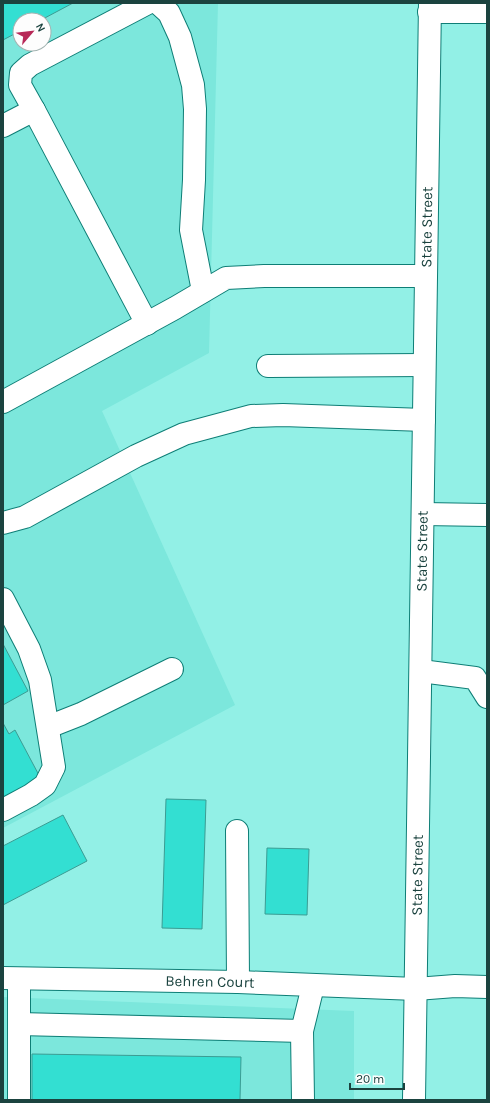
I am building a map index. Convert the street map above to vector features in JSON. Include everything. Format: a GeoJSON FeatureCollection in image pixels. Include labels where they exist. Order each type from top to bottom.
{"type":"FeatureCollection","features":[{"type":"Feature","properties":{"kind":"main road"},"geometry":{"type":"LineString","coordinates":[[147,324],[20,85],[21,73],[30,65],[148,3]]}},
{"type":"Feature","properties":{"kind":"main road"},"geometry":{"type":"LineString","coordinates":[[158,3],[169,13],[180,37],[193,85],[196,109],[191,230],[203,292]]}},
{"type":"Feature","properties":{"kind":"main road"},"geometry":{"type":"LineString","coordinates":[[430,8],[487,12]]}},
{"type":"Feature","properties":{"kind":"main road","name":"State Street"},"geometry":{"type":"LineString","coordinates":[[414,1100],[430,8]]}},
{"type":"Feature","properties":{"kind":"main road"},"geometry":{"type":"LineString","coordinates":[[3,126],[34,110]]}},
{"type":"Feature","properties":{"kind":"main road"},"geometry":{"type":"LineString","coordinates":[[3,402],[147,324],[226,278],[264,276],[425,276]]}},
{"type":"Feature","properties":{"kind":"main road"},"geometry":{"type":"LineString","coordinates":[[268,366],[424,365]]}},
{"type":"Feature","properties":{"kind":"main road"},"geometry":{"type":"LineString","coordinates":[[3,523],[25,517],[136,456],[184,434],[251,416],[283,415],[424,420]]}},
{"type":"Feature","properties":{"kind":"main road"},"geometry":{"type":"LineString","coordinates":[[423,514],[487,515]]}},
{"type":"Feature","properties":{"kind":"main road"},"geometry":{"type":"LineString","coordinates":[[3,599],[29,649],[40,680],[54,767],[45,785],[31,795],[3,810]]}},
{"type":"Feature","properties":{"kind":"main road"},"geometry":{"type":"LineString","coordinates":[[48,727],[81,714],[172,669]]}},
{"type":"Feature","properties":{"kind":"main road"},"geometry":{"type":"LineString","coordinates":[[421,671],[475,678],[487,697]]}},
{"type":"Feature","properties":{"kind":"main road"},"geometry":{"type":"LineString","coordinates":[[237,831],[238,982]]}},
{"type":"Feature","properties":{"kind":"main road"},"geometry":{"type":"LineString","coordinates":[[11,978],[19,1024],[19,1100]]}},
{"type":"Feature","properties":{"kind":"main road","name":"Behren Court"},"geometry":{"type":"LineString","coordinates":[[11,978],[238,982],[416,989],[455,986],[487,987]]}},
{"type":"Feature","properties":{"kind":"main road"},"geometry":{"type":"LineString","coordinates":[[303,1100],[302,1031],[313,986]]}},
{"type":"Feature","properties":{"kind":"main road"},"geometry":{"type":"LineString","coordinates":[[19,1024],[302,1031]]}},
{"type":"Feature","properties":{"kind":"shaded area"},"geometry":{"type":"Polygon","coordinates":[[[3,3],[218,3],[209,353],[102,411],[235,705],[3,828],[3,3]]]}},
{"type":"Feature","properties":{"kind":"shaded area"},"geometry":{"type":"Polygon","coordinates":[[[3,997],[354,1011],[354,1100],[3,1100],[3,997]]]}},
{"type":"Feature","properties":{"kind":"building"},"geometry":{"type":"Polygon","coordinates":[[[3,3],[73,3],[52,14],[52,12],[12,12],[12,35],[3,40],[3,3]]]}},
{"type":"Feature","properties":{"kind":"building"},"geometry":{"type":"Polygon","coordinates":[[[3,644],[28,691],[3,705],[3,644]]]}},
{"type":"Feature","properties":{"kind":"building"},"geometry":{"type":"Polygon","coordinates":[[[3,723],[9,734],[15,730],[41,779],[3,800],[3,723]]]}},
{"type":"Feature","properties":{"kind":"building"},"geometry":{"type":"Polygon","coordinates":[[[166,799],[206,800],[202,929],[162,928],[166,799]]]}},
{"type":"Feature","properties":{"kind":"building"},"geometry":{"type":"Polygon","coordinates":[[[63,815],[87,861],[3,905],[3,846],[63,815]]]}},
{"type":"Feature","properties":{"kind":"building"},"geometry":{"type":"Polygon","coordinates":[[[267,848],[309,849],[307,915],[265,914],[267,848]]]}},
{"type":"Feature","properties":{"kind":"building"},"geometry":{"type":"Polygon","coordinates":[[[32,1054],[241,1057],[240,1100],[32,1100],[32,1054]]]}}]}
